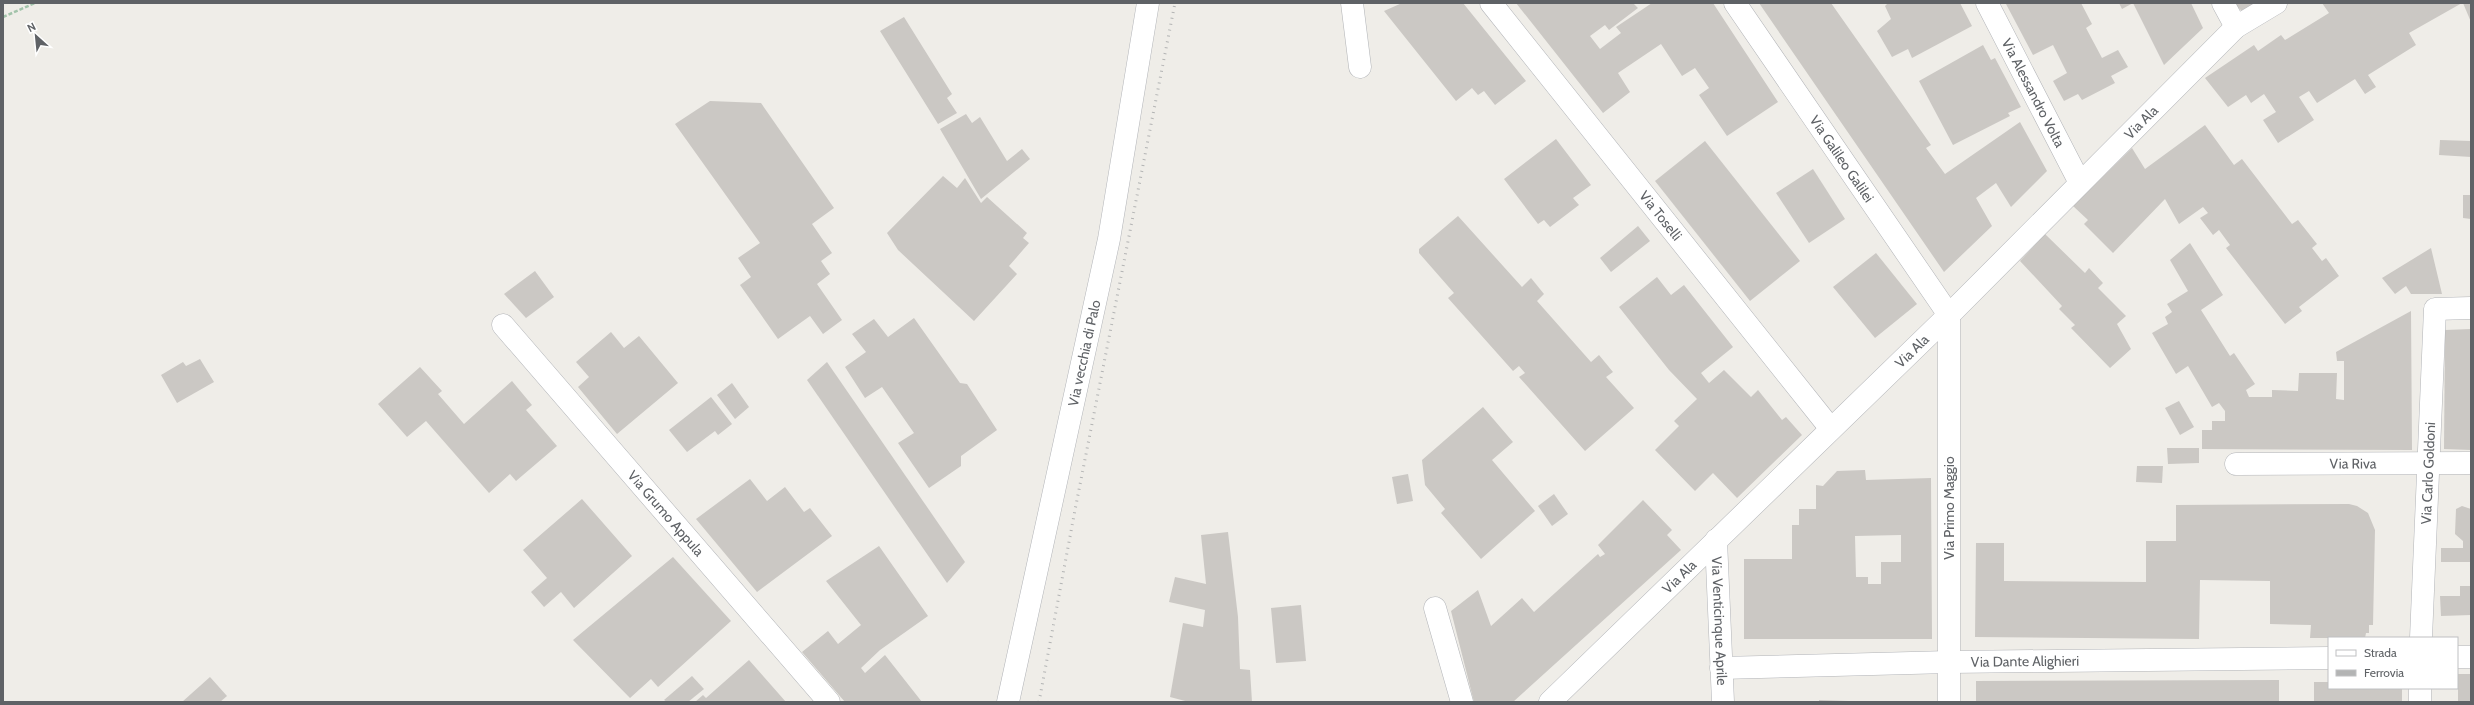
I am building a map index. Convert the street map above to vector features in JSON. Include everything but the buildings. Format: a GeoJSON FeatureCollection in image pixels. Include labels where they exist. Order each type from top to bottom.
{"type":"FeatureCollection","features":[{"type":"Feature","properties":{"kind":"street","name":"Via vecchia di Palo"},"geometry":{"type":"LineString","coordinates":[[1008,702],[1109,239],[1148,3]]}},
{"type":"Feature","properties":{"kind":"street"},"geometry":{"type":"LineString","coordinates":[[1352,3],[1360,67]]}},
{"type":"Feature","properties":{"kind":"street","name":"Via Toselli"},"geometry":{"type":"LineString","coordinates":[[1491,3],[1831,429]]}},
{"type":"Feature","properties":{"kind":"street","name":"Via Galileo Galilei"},"geometry":{"type":"LineString","coordinates":[[1734,3],[1949,315]]}},
{"type":"Feature","properties":{"kind":"street","name":"Via Alessandro Volta"},"geometry":{"type":"LineString","coordinates":[[1987,3],[2080,183]]}},
{"type":"Feature","properties":{"kind":"street"},"geometry":{"type":"LineString","coordinates":[[2223,3],[2236,28]]}},
{"type":"Feature","properties":{"kind":"street","name":"Via Ala"},"geometry":{"type":"LineString","coordinates":[[1550,702],[1949,315],[2236,28],[2276,3]]}},
{"type":"Feature","properties":{"kind":"street","name":"Via Carlo Goldoni"},"geometry":{"type":"LineString","coordinates":[[2421,637],[2435,309],[2471,308]]}},
{"type":"Feature","properties":{"kind":"street","name":"Via Primo Maggio"},"geometry":{"type":"LineString","coordinates":[[1949,315],[1949,702]]}},
{"type":"Feature","properties":{"kind":"street","name":"Via Grumo Appula"},"geometry":{"type":"LineString","coordinates":[[503,325],[829,702]]}},
{"type":"Feature","properties":{"kind":"street","name":"Via Riva"},"geometry":{"type":"LineString","coordinates":[[2236,464],[2471,463]]}},
{"type":"Feature","properties":{"kind":"street","name":"Via Venticinque Aprile"},"geometry":{"type":"LineString","coordinates":[[1716,540],[1723,702]]}},
{"type":"Feature","properties":{"kind":"street"},"geometry":{"type":"LineString","coordinates":[[1434,608],[1462,702]]}},
{"type":"Feature","properties":{"kind":"street"},"geometry":{"type":"LineString","coordinates":[[2458,657],[2471,657]]}},
{"type":"Feature","properties":{"kind":"street","name":"Via Dante Alighieri"},"geometry":{"type":"LineString","coordinates":[[1721,668],[1949,662],[2328,658]]}},
{"type":"Feature","properties":{"kind":"street"},"geometry":{"type":"LineString","coordinates":[[2420,689],[2420,702]]}},
{"type":"Feature","properties":{"kind":"path"},"geometry":{"type":"LineString","coordinates":[[3,17],[35,3]]}},
{"type":"Feature","properties":{"kind":"railway"},"geometry":{"type":"LineString","coordinates":[[1039,702],[1075,510],[1175,3]]}}]}
